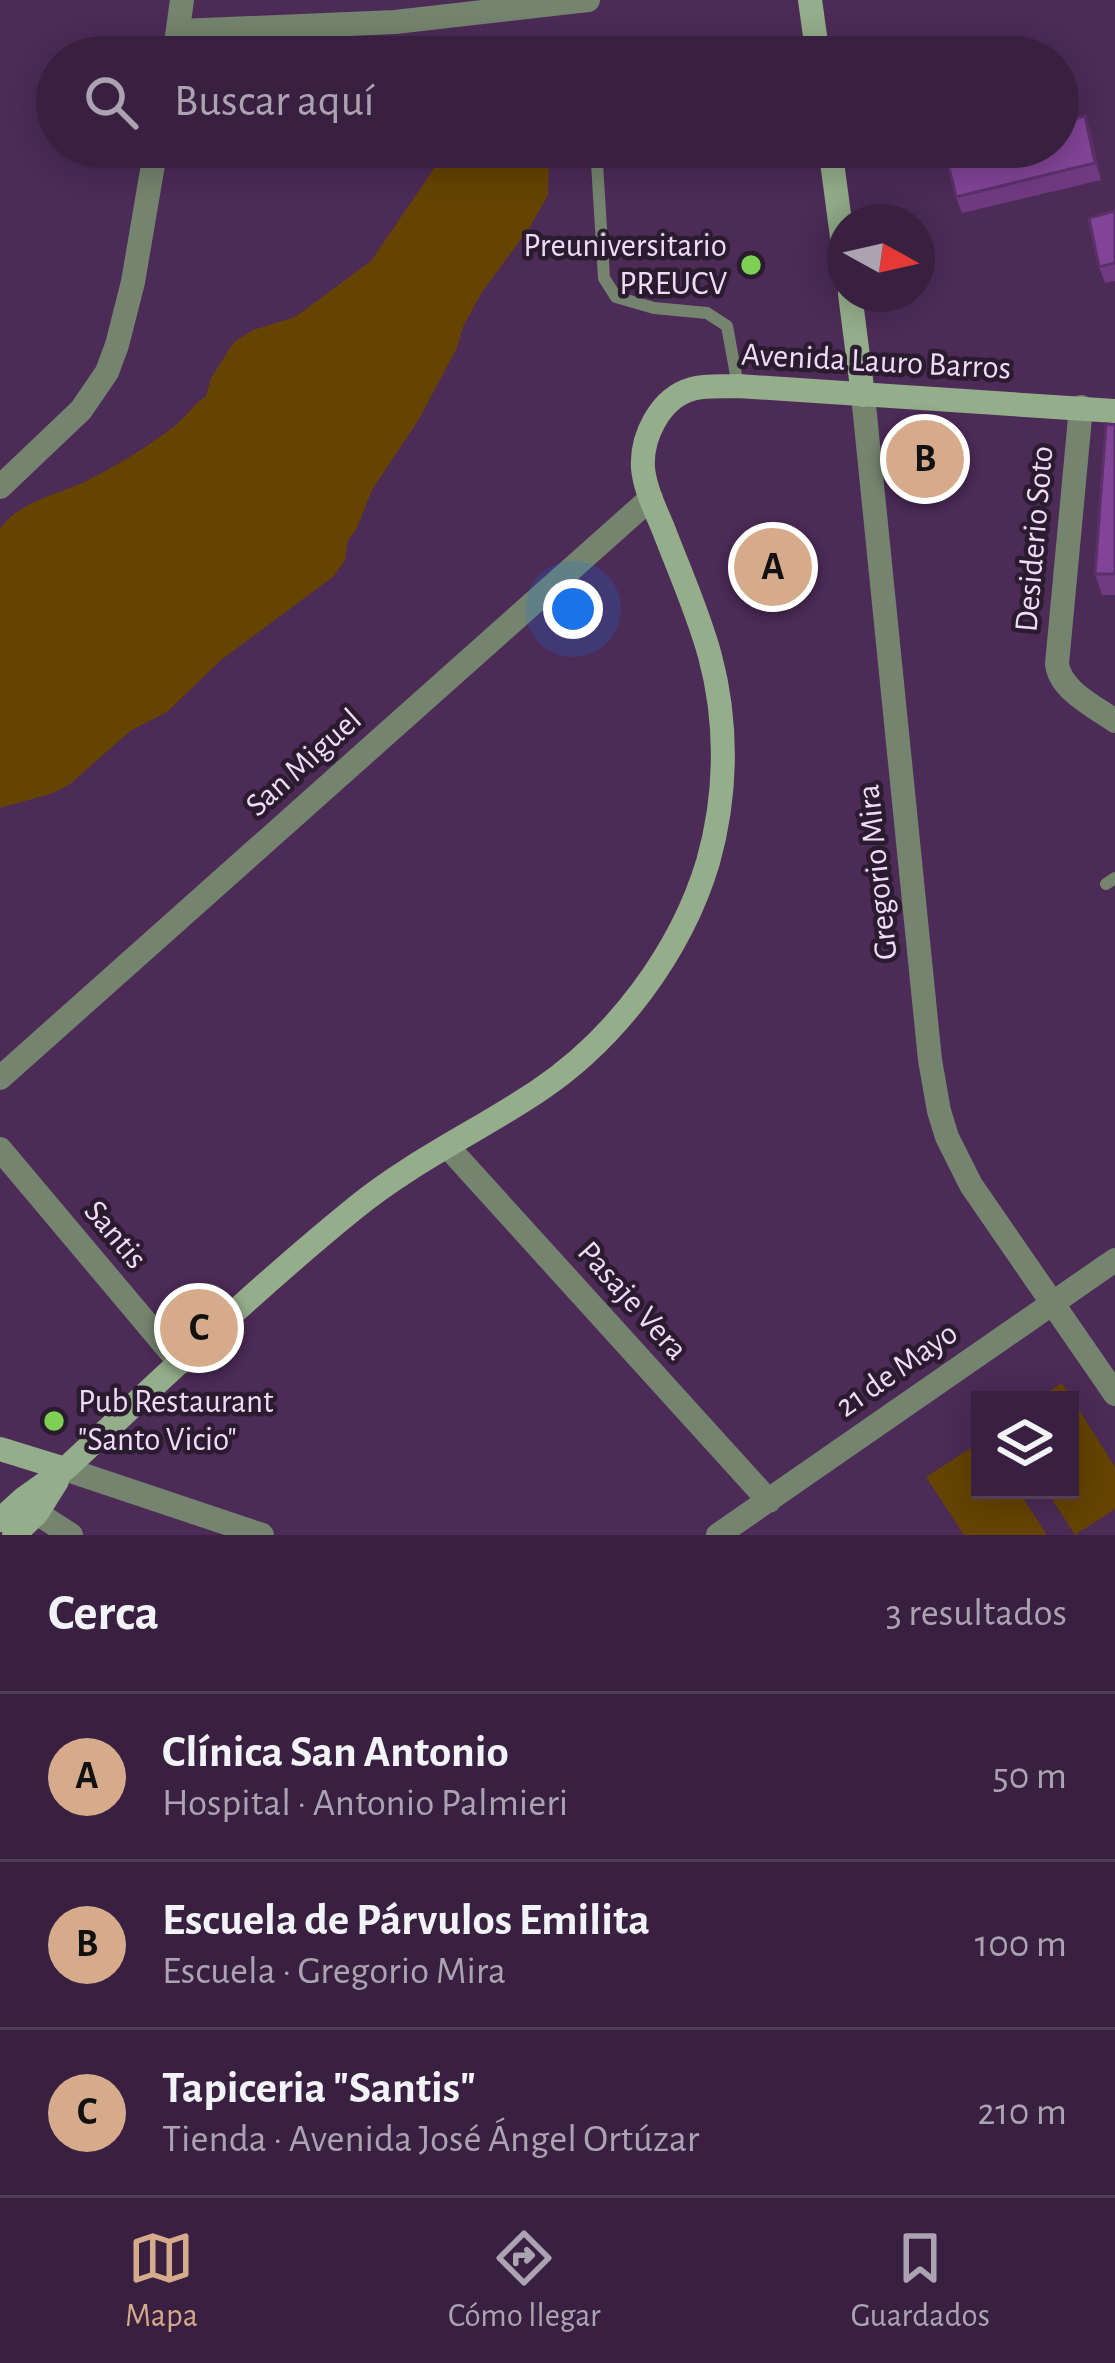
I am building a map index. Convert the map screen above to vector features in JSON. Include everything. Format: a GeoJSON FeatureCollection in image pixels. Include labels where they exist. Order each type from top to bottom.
{"type":"FeatureCollection","features":[{"type":"Feature","properties":{"kind":"main road"},"geometry":{"type":"LineString","coordinates":[[810,0],[815,36]]}},
{"type":"Feature","properties":{"kind":"main road"},"geometry":{"type":"LineString","coordinates":[[833,168],[838,204]]}},
{"type":"Feature","properties":{"kind":"main road","name":"Gregorio Mira"},"geometry":{"type":"LineString","coordinates":[[852,312],[863,395]]}},
{"type":"Feature","properties":{"kind":"main road","name":"Avenida Lauro Barros"},"geometry":{"type":"LineString","coordinates":[[35,1516],[64,1469],[352,1210],[412,1166],[560,1076],[638,996],[678,932],[707,863],[722,790],[723,739],[704,638],[645,482],[644,448],[657,416],[667,405],[692,389],[738,386],[1115,411]]}},
{"type":"Feature","properties":{"kind":"main road"},"geometry":{"type":"LineString","coordinates":[[0,1449],[64,1469]]}},
{"type":"Feature","properties":{"kind":"main road"},"geometry":{"type":"LineString","coordinates":[[0,1520],[35,1516]]}},
{"type":"Feature","properties":{"kind":"main road"},"geometry":{"type":"LineString","coordinates":[[14,1535],[35,1516]]}},
{"type":"Feature","properties":{"kind":"street"},"geometry":{"type":"LineString","coordinates":[[179,36],[182,0]]}},
{"type":"Feature","properties":{"kind":"street"},"geometry":{"type":"LineString","coordinates":[[180,31],[395,22],[588,0]]}},
{"type":"Feature","properties":{"kind":"street"},"geometry":{"type":"LineString","coordinates":[[0,487],[81,410],[107,372],[133,282],[152,168]]}},
{"type":"Feature","properties":{"kind":"street","name":"Gregorio Mira"},"geometry":{"type":"LineString","coordinates":[[863,395],[934,1085],[947,1137],[971,1185],[1115,1394]]}},
{"type":"Feature","properties":{"kind":"street","name":"Desiderio Soto"},"geometry":{"type":"LineString","coordinates":[[1081,407],[1058,676],[1115,721]]}},
{"type":"Feature","properties":{"kind":"street","name":"San Miguel"},"geometry":{"type":"LineString","coordinates":[[0,1078],[651,498]]}},
{"type":"Feature","properties":{"kind":"street","name":"Pasaje Vera"},"geometry":{"type":"LineString","coordinates":[[447,1147],[769,1501]]}},
{"type":"Feature","properties":{"kind":"street","name":"Santis"},"geometry":{"type":"LineString","coordinates":[[0,1149],[179,1364]]}},
{"type":"Feature","properties":{"kind":"street","name":"21 de Mayo"},"geometry":{"type":"LineString","coordinates":[[718,1535],[1115,1260]]}},
{"type":"Feature","properties":{"kind":"street"},"geometry":{"type":"LineString","coordinates":[[64,1469],[262,1535]]}},
{"type":"Feature","properties":{"kind":"street"},"geometry":{"type":"LineString","coordinates":[[35,1516],[71,1535]]}},
{"type":"Feature","properties":{"kind":"lane"},"geometry":{"type":"LineString","coordinates":[[597,168],[604,278],[616,297],[654,308],[707,314],[727,326],[738,386]]}},
{"type":"Feature","properties":{"kind":"shaded area"},"geometry":{"type":"Polygon","coordinates":[[[549,168],[548,195],[482,292],[419,419],[372,490],[348,540],[345,560],[334,576],[221,660],[167,712],[130,731],[69,785],[0,808],[0,529],[26,506],[94,477],[177,424],[206,396],[211,378],[234,342],[253,330],[295,317],[371,261],[433,170],[549,168]]]}},
{"type":"Feature","properties":{"kind":"shaded area"},"geometry":{"type":"Polygon","coordinates":[[[1079,1410],[1115,1467],[1115,1509],[1075,1535],[1052,1499],[1079,1499],[1079,1410]]]}},
{"type":"Feature","properties":{"kind":"shaded area"},"geometry":{"type":"Polygon","coordinates":[[[971,1448],[971,1499],[1024,1499],[1047,1535],[964,1535],[926,1477],[971,1448]]]}},
{"type":"Feature","properties":{"kind":"building"},"geometry":{"type":"Polygon","coordinates":[[[1085,116],[1095,163],[1079,167],[1079,118],[1085,116]]]}},
{"type":"Feature","properties":{"kind":"building"},"geometry":{"type":"Polygon","coordinates":[[[949,168],[1075,168],[956,197],[949,168]]]}},
{"type":"Feature","properties":{"kind":"building"},"geometry":{"type":"Polygon","coordinates":[[[1115,211],[1115,263],[1099,267],[1089,218],[1115,211]]]}},
{"type":"Feature","properties":{"kind":"building"},"geometry":{"type":"Polygon","coordinates":[[[1106,424],[1115,425],[1115,574],[1095,574],[1106,424]]]}},
{"type":"Feature","properties":{"kind":"place","name":"Preuniversitario PREUCV"},"geometry":{"type":"Point","coordinates":[751,265]}},
{"type":"Feature","properties":{"kind":"place","name":"Escuela de Párvulos Emilita"},"geometry":{"type":"Point","coordinates":[925,459]}},
{"type":"Feature","properties":{"kind":"place","name":"Clínica San Antonio"},"geometry":{"type":"Point","coordinates":[773,567]}},
{"type":"Feature","properties":{"kind":"place","name":"Tapiceria \"Santis\""},"geometry":{"type":"Point","coordinates":[199,1328]}},
{"type":"Feature","properties":{"kind":"place","name":"Pub Restaurant \"Santo Vicio\""},"geometry":{"type":"Point","coordinates":[54,1421]}}]}
